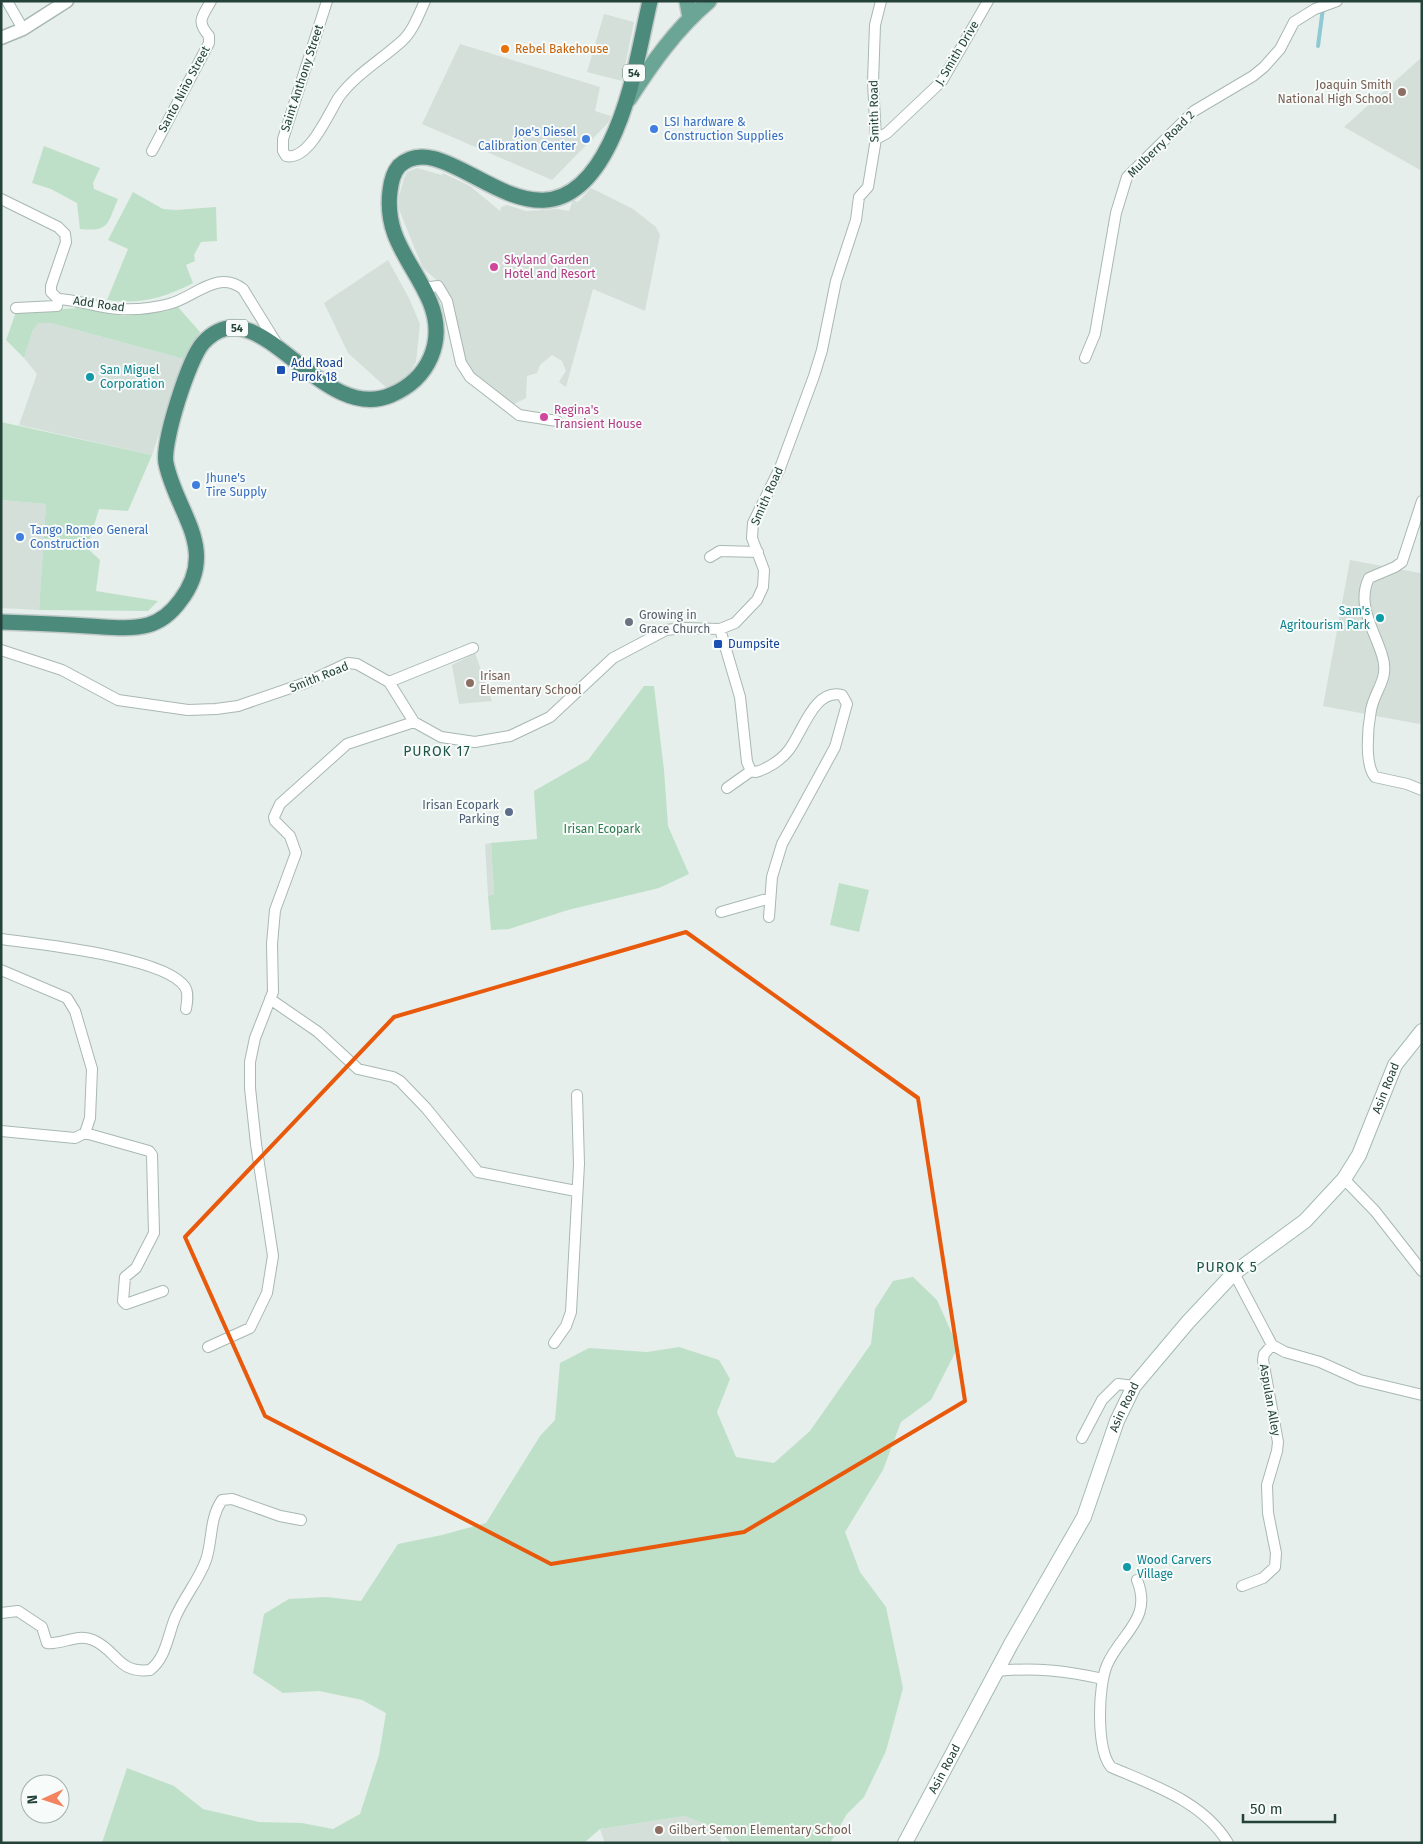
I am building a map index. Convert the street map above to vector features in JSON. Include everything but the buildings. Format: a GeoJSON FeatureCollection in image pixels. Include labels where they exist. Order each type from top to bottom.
{"type":"FeatureCollection","features":[{"type":"Feature","properties":{"kind":"highway","name":"54"},"geometry":{"type":"LineString","coordinates":[[1,622],[131,628],[150,624],[170,613],[191,586],[196,563],[196,546],[193,532],[166,463],[166,440],[192,364],[201,345],[220,331],[243,328],[258,334],[279,347],[324,385],[359,400],[386,398],[417,379],[428,366],[434,353],[437,336],[431,303],[404,257],[390,218],[392,180],[401,164],[415,159],[428,158],[442,161],[514,195],[532,201],[559,198],[574,191],[594,168],[611,142],[628,100],[650,1]]}},
{"type":"Feature","properties":{"kind":"main road"},"geometry":{"type":"LineString","coordinates":[[687,1],[690,17]]}},
{"type":"Feature","properties":{"kind":"main road"},"geometry":{"type":"LineString","coordinates":[[628,100],[651,65],[690,17],[709,1]]}},
{"type":"Feature","properties":{"kind":"main road","name":"Asin Road"},"geometry":{"type":"LineString","coordinates":[[905,1843],[997,1671],[1084,1516],[1118,1421],[1134,1386],[1188,1322],[1234,1273],[1305,1221],[1344,1179],[1359,1155],[1396,1065],[1422,1031]]}},
{"type":"Feature","properties":{"kind":"street"},"geometry":{"type":"LineString","coordinates":[[7,1],[23,29]]}},
{"type":"Feature","properties":{"kind":"street"},"geometry":{"type":"LineString","coordinates":[[1,38],[23,29],[67,1]]}},
{"type":"Feature","properties":{"kind":"street","name":"Santo Niño Street"},"geometry":{"type":"LineString","coordinates":[[152,150],[209,43],[209,36],[202,28],[201,21],[212,1]]}},
{"type":"Feature","properties":{"kind":"street","name":"Saint Anthony Street"},"geometry":{"type":"LineString","coordinates":[[327,1],[283,139],[283,151],[286,156],[293,157],[302,153],[340,96],[353,81],[402,41],[410,31],[425,1]]}},
{"type":"Feature","properties":{"kind":"street","name":"Smith Road"},"geometry":{"type":"LineString","coordinates":[[720,629],[735,623],[757,600],[764,579],[764,570],[752,538],[753,523],[780,468],[822,350],[836,281],[856,220],[859,197],[868,187],[876,139],[873,82],[875,25],[881,1]]}},
{"type":"Feature","properties":{"kind":"street","name":"J. Smith Drive"},"geometry":{"type":"LineString","coordinates":[[876,139],[887,133],[942,81],[988,1]]}},
{"type":"Feature","properties":{"kind":"street","name":"Mulberry Road 2"},"geometry":{"type":"LineString","coordinates":[[1085,358],[1095,334],[1116,213],[1127,177],[1194,111],[1254,76],[1264,67],[1280,49],[1294,22],[1315,9],[1333,4]]}},
{"type":"Feature","properties":{"kind":"street","name":"Add Road"},"geometry":{"type":"LineString","coordinates":[[1,199],[58,227],[65,234],[66,242],[51,286],[51,292],[58,299],[119,309],[146,308],[171,304],[206,285],[222,282],[235,283],[243,289],[279,347]]}},
{"type":"Feature","properties":{"kind":"street"},"geometry":{"type":"LineString","coordinates":[[423,288],[438,286],[443,292],[447,300],[461,363],[470,378],[519,415],[557,420]]}},
{"type":"Feature","properties":{"kind":"street","name":"Add Road"},"geometry":{"type":"LineString","coordinates":[[16,308],[57,306],[58,299]]}},
{"type":"Feature","properties":{"kind":"street"},"geometry":{"type":"LineString","coordinates":[[1422,501],[1402,562],[1370,578],[1366,586],[1365,598],[1366,614],[1385,668],[1382,684],[1371,710],[1369,767],[1375,777],[1407,784],[1422,790]]}},
{"type":"Feature","properties":{"kind":"street"},"geometry":{"type":"LineString","coordinates":[[710,556],[720,551],[758,552]]}},
{"type":"Feature","properties":{"kind":"street"},"geometry":{"type":"LineString","coordinates":[[208,1347],[250,1328],[260,1311],[271,1275],[272,1241],[256,1144],[250,1088],[250,1062],[254,1038],[270,999],[274,980],[272,944],[275,910],[296,853],[290,836],[275,821],[275,810],[298,786],[323,767],[347,744],[414,722],[426,730],[455,740],[475,742],[510,736],[550,717],[613,658],[666,630],[679,628],[720,629],[740,697],[747,762],[751,771]]}},
{"type":"Feature","properties":{"kind":"street"},"geometry":{"type":"LineString","coordinates":[[389,682],[473,648]]}},
{"type":"Feature","properties":{"kind":"street","name":"Smith Road"},"geometry":{"type":"LineString","coordinates":[[1,650],[62,670],[118,700],[188,710],[216,709],[260,699],[306,683],[348,663],[367,667],[389,682],[414,722]]}},
{"type":"Feature","properties":{"kind":"street"},"geometry":{"type":"LineString","coordinates":[[727,788],[751,771],[756,772],[769,766],[789,750],[810,713],[826,697],[837,694],[845,698],[847,704],[835,748],[782,844],[772,877],[769,917]]}},
{"type":"Feature","properties":{"kind":"street"},"geometry":{"type":"LineString","coordinates":[[721,912],[770,898]]}},
{"type":"Feature","properties":{"kind":"street"},"geometry":{"type":"LineString","coordinates":[[1,939],[116,956],[171,974],[186,987],[188,996],[186,1009]]}},
{"type":"Feature","properties":{"kind":"street"},"geometry":{"type":"LineString","coordinates":[[1,970],[66,998],[75,1011],[92,1069],[90,1118],[86,1133]]}},
{"type":"Feature","properties":{"kind":"street"},"geometry":{"type":"LineString","coordinates":[[270,999],[318,1032],[358,1069],[393,1077],[400,1081],[426,1108],[478,1172],[576,1191]]}},
{"type":"Feature","properties":{"kind":"street"},"geometry":{"type":"LineString","coordinates":[[554,1343],[566,1326],[571,1312],[576,1255],[576,1191],[579,1164],[577,1095]]}},
{"type":"Feature","properties":{"kind":"street"},"geometry":{"type":"LineString","coordinates":[[1,1131],[75,1138],[86,1133],[149,1151],[152,1155],[154,1233],[136,1268],[125,1277],[123,1301],[126,1304],[163,1291]]}},
{"type":"Feature","properties":{"kind":"street"},"geometry":{"type":"LineString","coordinates":[[1344,1179],[1375,1212],[1422,1271]]}},
{"type":"Feature","properties":{"kind":"street","name":"Aspulan Alley"},"geometry":{"type":"LineString","coordinates":[[1234,1273],[1272,1344],[1285,1352],[1320,1362],[1360,1380],[1422,1395]]}},
{"type":"Feature","properties":{"kind":"street","name":"Aspulan Alley"},"geometry":{"type":"LineString","coordinates":[[1242,1586],[1271,1573],[1276,1562],[1268,1513],[1267,1491],[1278,1442],[1263,1360],[1264,1354],[1272,1344]]}},
{"type":"Feature","properties":{"kind":"street"},"geometry":{"type":"LineString","coordinates":[[1082,1438],[1107,1392],[1118,1384],[1134,1386]]}},
{"type":"Feature","properties":{"kind":"street"},"geometry":{"type":"LineString","coordinates":[[1,1612],[18,1611],[42,1627],[46,1643],[74,1638],[94,1640],[126,1667],[150,1670],[159,1661],[183,1602],[202,1570],[209,1546],[213,1517],[222,1500],[232,1499],[280,1516],[301,1520]]}},
{"type":"Feature","properties":{"kind":"street"},"geometry":{"type":"LineString","coordinates":[[1137,1580],[1142,1593],[1142,1608],[1136,1621],[1112,1656],[1103,1679],[1101,1726],[1104,1759],[1110,1767],[1183,1799],[1208,1820],[1228,1843]]}},
{"type":"Feature","properties":{"kind":"street"},"geometry":{"type":"LineString","coordinates":[[997,1671],[1036,1668],[1067,1671],[1103,1679]]}},
{"type":"Feature","properties":{"kind":"highlighted area"},"geometry":{"type":"Polygon","coordinates":[[[686,932],[918,1098],[965,1401],[744,1532],[551,1564],[265,1416],[185,1237],[394,1017],[686,932]]]}},
{"type":"Feature","properties":{"kind":"shaded area"},"geometry":{"type":"Polygon","coordinates":[[[604,14],[634,22],[622,81],[587,72],[604,14]]]}},
{"type":"Feature","properties":{"kind":"shaded area"},"geometry":{"type":"Polygon","coordinates":[[[460,44],[600,87],[595,111],[611,116],[608,123],[552,180],[422,124],[460,44]]]}},
{"type":"Feature","properties":{"kind":"shaded area","name":"Joaquin Smith National High School"},"geometry":{"type":"Polygon","coordinates":[[[1422,57],[1422,171],[1344,127],[1422,57]]]}},
{"type":"Feature","properties":{"kind":"shaded area","name":"Skyland Garden Hotel and Resort"},"geometry":{"type":"Polygon","coordinates":[[[417,168],[442,175],[443,173],[470,186],[500,211],[501,207],[507,205],[526,211],[557,209],[569,211],[573,200],[578,202],[591,188],[633,209],[656,227],[660,235],[645,311],[593,289],[566,387],[559,382],[566,371],[562,361],[552,355],[540,365],[537,373],[527,376],[526,398],[514,404],[467,369],[441,284],[423,268],[412,242],[399,209],[399,196],[407,172],[417,168]]]}},
{"type":"Feature","properties":{"kind":"shaded area"},"geometry":{"type":"Polygon","coordinates":[[[388,260],[409,298],[420,324],[416,362],[409,374],[389,390],[348,353],[324,303],[388,260]]]}},
{"type":"Feature","properties":{"kind":"shaded area"},"geometry":{"type":"Polygon","coordinates":[[[39,323],[51,323],[184,359],[152,455],[19,425],[37,374],[24,358],[33,330],[39,323]]]}},
{"type":"Feature","properties":{"kind":"shaded area"},"geometry":{"type":"Polygon","coordinates":[[[1,500],[46,504],[39,610],[1,608],[1,500]]]}},
{"type":"Feature","properties":{"kind":"shaded area","name":"Sam's Agritourism Park"},"geometry":{"type":"Polygon","coordinates":[[[1350,560],[1420,573],[1422,576],[1422,720],[1419,724],[1323,706],[1350,560]]]}},
{"type":"Feature","properties":{"kind":"shaded area","name":"Irisan Elementary School"},"geometry":{"type":"Polygon","coordinates":[[[475,653],[492,701],[459,704],[452,665],[475,653]]]}},
{"type":"Feature","properties":{"kind":"shaded area"},"geometry":{"type":"Polygon","coordinates":[[[491,843],[494,894],[488,896],[485,844],[491,843]]]}},
{"type":"Feature","properties":{"kind":"shaded area","name":"Gilbert Semon Elementary School"},"geometry":{"type":"Polygon","coordinates":[[[685,1816],[720,1830],[721,1843],[605,1843],[600,1829],[685,1816]]]}},
{"type":"Feature","properties":{"kind":"green space"},"geometry":{"type":"Polygon","coordinates":[[[44,146],[100,168],[93,183],[94,189],[118,199],[106,224],[97,229],[80,229],[77,203],[51,189],[32,183],[44,146]]]}},
{"type":"Feature","properties":{"kind":"green space"},"geometry":{"type":"Polygon","coordinates":[[[133,192],[163,209],[216,207],[217,241],[201,242],[194,255],[195,261],[186,265],[193,283],[172,293],[152,299],[130,302],[107,300],[128,249],[108,240],[133,192]]]}},
{"type":"Feature","properties":{"kind":"green space"},"geometry":{"type":"Polygon","coordinates":[[[178,307],[200,332],[184,359],[51,323],[39,323],[33,330],[24,358],[6,340],[16,312],[78,308],[124,316],[167,311],[178,307]]]}},
{"type":"Feature","properties":{"kind":"green space"},"geometry":{"type":"Polygon","coordinates":[[[1,422],[152,455],[128,511],[99,509],[87,548],[100,560],[96,591],[158,601],[148,611],[39,610],[46,504],[1,500],[1,422]]]}},
{"type":"Feature","properties":{"kind":"green space","name":"Irisan Ecopark"},"geometry":{"type":"Polygon","coordinates":[[[644,686],[654,686],[664,770],[668,826],[689,874],[659,888],[568,910],[509,929],[491,930],[488,896],[494,894],[491,843],[537,839],[534,791],[588,760],[644,686]]]}},
{"type":"Feature","properties":{"kind":"green space"},"geometry":{"type":"Polygon","coordinates":[[[839,883],[869,890],[859,932],[830,925],[839,883]]]}},
{"type":"Feature","properties":{"kind":"green space"},"geometry":{"type":"Polygon","coordinates":[[[913,1277],[937,1300],[958,1347],[931,1400],[901,1422],[883,1470],[845,1532],[860,1572],[886,1607],[903,1688],[886,1751],[864,1797],[847,1814],[830,1843],[731,1843],[720,1830],[685,1816],[600,1829],[584,1843],[102,1843],[127,1768],[174,1786],[203,1809],[259,1822],[302,1823],[333,1829],[360,1814],[379,1755],[386,1713],[362,1700],[319,1691],[283,1693],[253,1673],[264,1614],[289,1599],[326,1597],[361,1601],[398,1544],[486,1523],[540,1436],[555,1420],[560,1363],[589,1348],[647,1352],[679,1347],[719,1360],[730,1379],[717,1412],[736,1457],[774,1463],[810,1431],[871,1344],[875,1309],[893,1281],[913,1277]]]}},
{"type":"Feature","properties":{"kind":"waterway"},"geometry":{"type":"LineString","coordinates":[[1318,46],[1323,8]]}},
{"type":"Feature","properties":{"kind":"place","name":"Rebel Bakehouse"},"geometry":{"type":"Point","coordinates":[505,49]}},
{"type":"Feature","properties":{"kind":"place","name":"Joaquin Smith National High School"},"geometry":{"type":"Point","coordinates":[1402,92]}},
{"type":"Feature","properties":{"kind":"place","name":"LSI hardware & Construction Supplies"},"geometry":{"type":"Point","coordinates":[654,129]}},
{"type":"Feature","properties":{"kind":"place","name":"Joe's Diesel Calibration Center"},"geometry":{"type":"Point","coordinates":[586,139]}},
{"type":"Feature","properties":{"kind":"place","name":"Skyland Garden Hotel and Resort"},"geometry":{"type":"Point","coordinates":[494,267]}},
{"type":"Feature","properties":{"kind":"place","name":"Add Road Purok 18"},"geometry":{"type":"Point","coordinates":[281,370]}},
{"type":"Feature","properties":{"kind":"place","name":"San Miguel Corporation"},"geometry":{"type":"Point","coordinates":[90,377]}},
{"type":"Feature","properties":{"kind":"place","name":"Regina's Transient House"},"geometry":{"type":"Point","coordinates":[544,417]}},
{"type":"Feature","properties":{"kind":"place","name":"Jhune's Tire Supply"},"geometry":{"type":"Point","coordinates":[196,485]}},
{"type":"Feature","properties":{"kind":"place","name":"Tango Romeo General Construction"},"geometry":{"type":"Point","coordinates":[20,537]}},
{"type":"Feature","properties":{"kind":"place","name":"Sam's Agritourism Park"},"geometry":{"type":"Point","coordinates":[1380,618]}},
{"type":"Feature","properties":{"kind":"place","name":"Growing in Grace Church"},"geometry":{"type":"Point","coordinates":[629,622]}},
{"type":"Feature","properties":{"kind":"place","name":"Dumpsite"},"geometry":{"type":"Point","coordinates":[718,644]}},
{"type":"Feature","properties":{"kind":"place","name":"Irisan Elementary School"},"geometry":{"type":"Point","coordinates":[470,683]}},
{"type":"Feature","properties":{"kind":"place","name":"Irisan Ecopark Parking"},"geometry":{"type":"Point","coordinates":[509,812]}},
{"type":"Feature","properties":{"kind":"place","name":"Wood Carvers Village"},"geometry":{"type":"Point","coordinates":[1127,1567]}},
{"type":"Feature","properties":{"kind":"place","name":"Gilbert Semon Elementary School"},"geometry":{"type":"Point","coordinates":[659,1830]}},
{"type":"Feature","properties":{"kind":"district","name":"PUROK 17"},"geometry":{"type":"Point","coordinates":[437,751]}},
{"type":"Feature","properties":{"kind":"district","name":"PUROK 5"},"geometry":{"type":"Point","coordinates":[1227,1267]}}]}
